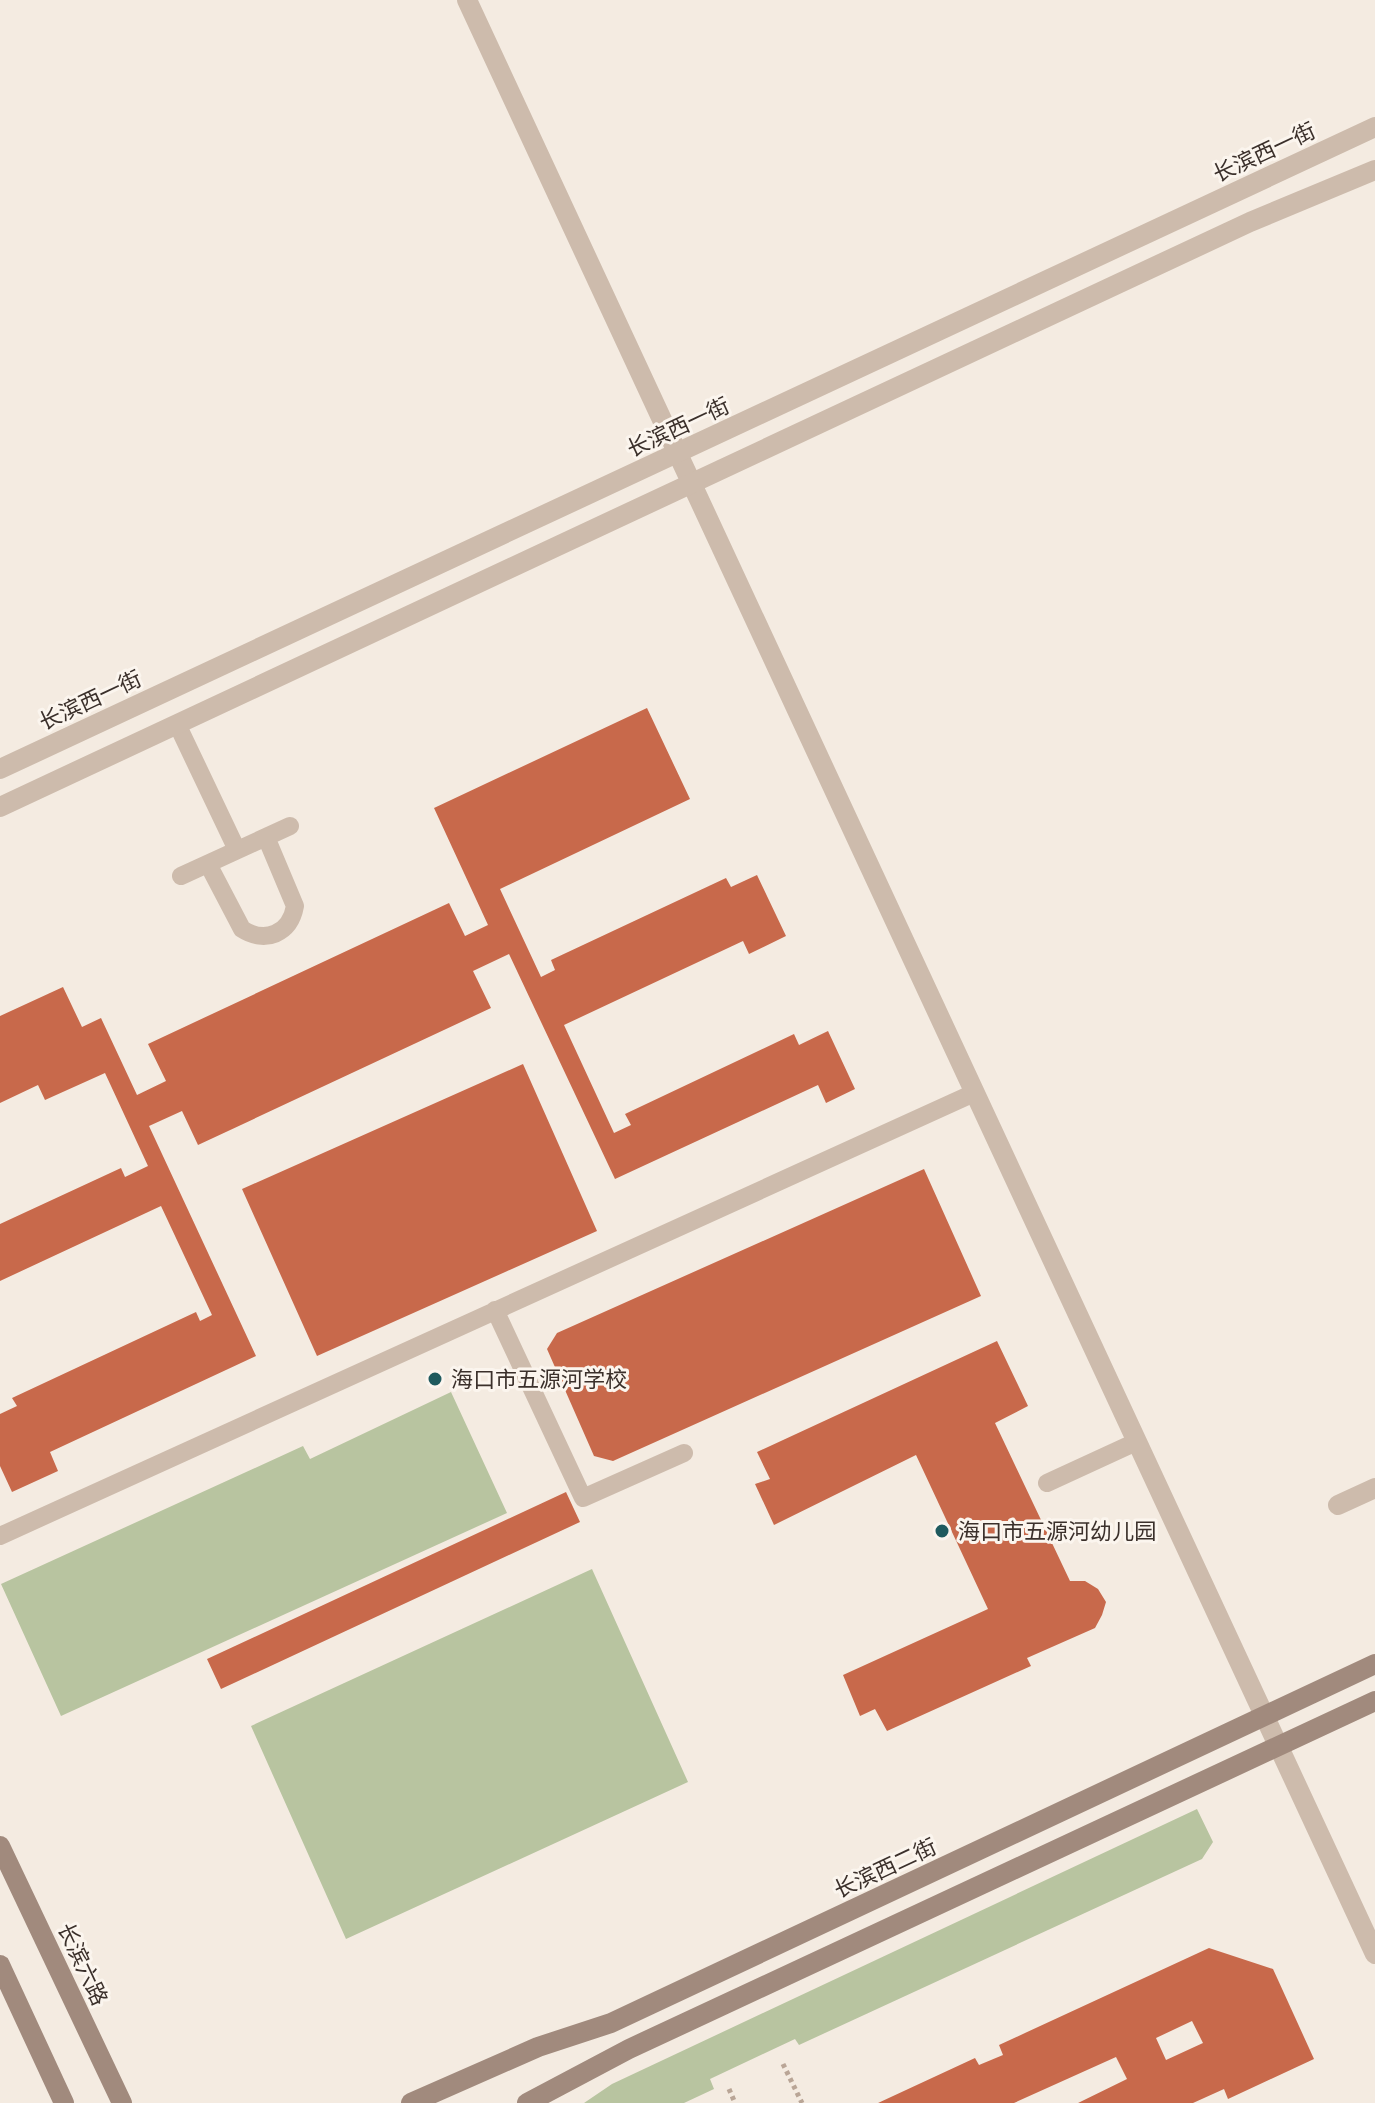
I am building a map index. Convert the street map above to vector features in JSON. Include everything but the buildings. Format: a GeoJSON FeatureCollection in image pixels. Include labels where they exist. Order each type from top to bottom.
{"type":"FeatureCollection","features":[{"type":"Feature","properties":{"kind":"main road","name":"长滨西二街"},"geometry":{"type":"LineString","coordinates":[[411,2103],[538,2047],[611,2023],[1375,1664]]}},
{"type":"Feature","properties":{"kind":"main road"},"geometry":{"type":"LineString","coordinates":[[527,2103],[629,2049],[1375,1701]]}},
{"type":"Feature","properties":{"kind":"main road","name":"长滨六路"},"geometry":{"type":"LineString","coordinates":[[0,1846],[122,2103]]}},
{"type":"Feature","properties":{"kind":"main road"},"geometry":{"type":"LineString","coordinates":[[0,1965],[64,2103]]}},
{"type":"Feature","properties":{"kind":"street"},"geometry":{"type":"LineString","coordinates":[[467,0],[1375,1954]]}},
{"type":"Feature","properties":{"kind":"street","name":"长滨西一街"},"geometry":{"type":"LineString","coordinates":[[0,769],[1375,127]]}},
{"type":"Feature","properties":{"kind":"street"},"geometry":{"type":"LineString","coordinates":[[0,807],[1250,222],[1375,170]]}},
{"type":"Feature","properties":{"kind":"street"},"geometry":{"type":"LineString","coordinates":[[1338,1505],[1375,1488]]}},
{"type":"Feature","properties":{"kind":"lane"},"geometry":{"type":"LineString","coordinates":[[178,726],[237,850]]}},
{"type":"Feature","properties":{"kind":"lane"},"geometry":{"type":"LineString","coordinates":[[181,876],[290,826]]}},
{"type":"Feature","properties":{"kind":"lane"},"geometry":{"type":"LineString","coordinates":[[208,864],[242,929],[251,935],[273,936],[288,924],[295,906],[266,837]]}},
{"type":"Feature","properties":{"kind":"lane"},"geometry":{"type":"LineString","coordinates":[[0,1536],[974,1093]]}},
{"type":"Feature","properties":{"kind":"lane"},"geometry":{"type":"LineString","coordinates":[[495,1310],[583,1498],[684,1453]]}},
{"type":"Feature","properties":{"kind":"lane"},"geometry":{"type":"LineString","coordinates":[[1047,1483],[1136,1442]]}},
{"type":"Feature","properties":{"kind":"path"},"geometry":{"type":"LineString","coordinates":[[783,2064],[802,2103]]}},
{"type":"Feature","properties":{"kind":"path"},"geometry":{"type":"LineString","coordinates":[[729,2089],[735,2103]]}},
{"type":"Feature","properties":{"kind":"green space"},"geometry":{"type":"Polygon","coordinates":[[[451,1392],[507,1513],[61,1716],[1,1584],[303,1446],[310,1459],[451,1392]]]}},
{"type":"Feature","properties":{"kind":"green space"},"geometry":{"type":"Polygon","coordinates":[[[592,1569],[688,1782],[346,1939],[251,1726],[592,1569]]]}},
{"type":"Feature","properties":{"kind":"green space"},"geometry":{"type":"Polygon","coordinates":[[[1197,1809],[1213,1842],[1202,1859],[799,2045],[795,2039],[710,2079],[714,2089],[684,2103],[584,2103],[612,2084],[1197,1809]]]}},
{"type":"Feature","properties":{"kind":"place","name":"海口市五源河学校"},"geometry":{"type":"Point","coordinates":[435,1379]}},
{"type":"Feature","properties":{"kind":"place","name":"海口市五源河幼儿园"},"geometry":{"type":"Point","coordinates":[942,1531]}}]}
